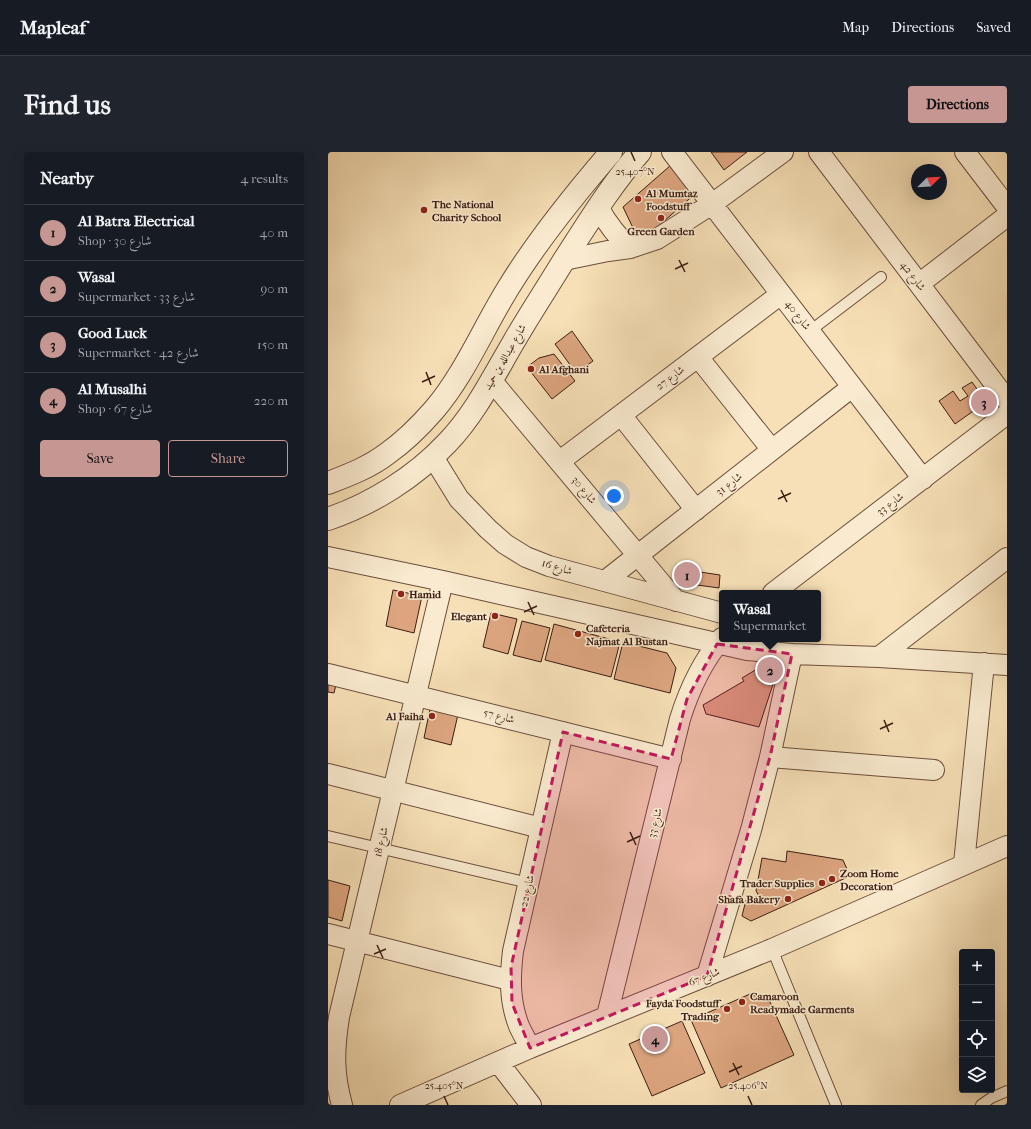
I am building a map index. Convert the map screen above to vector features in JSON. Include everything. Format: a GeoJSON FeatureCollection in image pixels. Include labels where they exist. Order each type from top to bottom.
{"type":"FeatureCollection","features":[{"type":"Feature","properties":{"kind":"street"},"geometry":{"type":"LineString","coordinates":[[328,483],[358,471],[387,454],[412,434],[435,409],[454,382],[523,265],[577,192],[611,152]]}},
{"type":"Feature","properties":{"kind":"street","name":"شارع عبدالله بن حميد"},"geometry":{"type":"LineString","coordinates":[[328,519],[375,497],[402,481],[447,444],[472,414],[550,282],[598,207],[624,170],[640,152]]}},
{"type":"Feature","properties":{"kind":"street","name":"شارع 40"},"geometry":{"type":"LineString","coordinates":[[672,152],[923,479]]}},
{"type":"Feature","properties":{"kind":"street"},"geometry":{"type":"LineString","coordinates":[[564,260],[630,248],[657,239],[688,221],[783,152]]}},
{"type":"Feature","properties":{"kind":"street","name":"شارع 42"},"geometry":{"type":"LineString","coordinates":[[819,152],[1007,400]]}},
{"type":"Feature","properties":{"kind":"street"},"geometry":{"type":"LineString","coordinates":[[965,152],[1007,207]]}},
{"type":"Feature","properties":{"kind":"street"},"geometry":{"type":"LineString","coordinates":[[598,207],[613,231],[630,248]]}},
{"type":"Feature","properties":{"kind":"street"},"geometry":{"type":"LineString","coordinates":[[919,284],[1007,216]]}},
{"type":"Feature","properties":{"kind":"street"},"geometry":{"type":"LineString","coordinates":[[523,265],[530,262],[538,263],[545,267],[549,274],[550,282]]}},
{"type":"Feature","properties":{"kind":"street","name":"شارع 27"},"geometry":{"type":"LineString","coordinates":[[560,461],[781,294]]}},
{"type":"Feature","properties":{"kind":"street"},"geometry":{"type":"LineString","coordinates":[[698,357],[772,450]]}},
{"type":"Feature","properties":{"kind":"street","name":"شارع 30"},"geometry":{"type":"LineString","coordinates":[[491,380],[676,601]]}},
{"type":"Feature","properties":{"kind":"street","name":"شارع 31"},"geometry":{"type":"LineString","coordinates":[[605,581],[852,387]]}},
{"type":"Feature","properties":{"kind":"street","name":"شارع 33"},"geometry":{"type":"LineString","coordinates":[[777,590],[1007,414]]}},
{"type":"Feature","properties":{"kind":"street"},"geometry":{"type":"LineString","coordinates":[[621,415],[696,510]]}},
{"type":"Feature","properties":{"kind":"street","name":"شارع 16"},"geometry":{"type":"LineString","coordinates":[[433,457],[459,499],[472,514],[505,544],[526,557],[549,566],[719,612]]}},
{"type":"Feature","properties":{"kind":"street"},"geometry":{"type":"LineString","coordinates":[[328,557],[719,641]]}},
{"type":"Feature","properties":{"kind":"street"},"geometry":{"type":"LineString","coordinates":[[879,657],[1007,558]]}},
{"type":"Feature","properties":{"kind":"street","name":"شارع 18"},"geometry":{"type":"LineString","coordinates":[[342,1105],[331,1043],[339,1017],[443,581]]}},
{"type":"Feature","properties":{"kind":"street","name":"شارع 33"},"geometry":{"type":"LineString","coordinates":[[607,1016],[686,699],[705,661],[719,642]]}},
{"type":"Feature","properties":{"kind":"street"},"geometry":{"type":"LineString","coordinates":[[723,642],[746,650],[792,654],[879,657],[1007,665]]}},
{"type":"Feature","properties":{"kind":"street"},"geometry":{"type":"LineString","coordinates":[[707,976],[751,830],[770,757],[792,654]]}},
{"type":"Feature","properties":{"kind":"street"},"geometry":{"type":"LineString","coordinates":[[964,864],[984,663]]}},
{"type":"Feature","properties":{"kind":"street","name":"شارع 57"},"geometry":{"type":"LineString","coordinates":[[328,674],[671,758]]}},
{"type":"Feature","properties":{"kind":"street","name":"شارع 22"},"geometry":{"type":"LineString","coordinates":[[530,1048],[519,1026],[512,1003],[510,980],[513,951],[563,732]]}},
{"type":"Feature","properties":{"kind":"street"},"geometry":{"type":"LineString","coordinates":[[770,757],[934,770]]}},
{"type":"Feature","properties":{"kind":"street"},"geometry":{"type":"LineString","coordinates":[[328,774],[541,828]]}},
{"type":"Feature","properties":{"kind":"street","name":"شارع 67"},"geometry":{"type":"LineString","coordinates":[[400,1105],[530,1048],[772,950],[1007,846]]}},
{"type":"Feature","properties":{"kind":"street"},"geometry":{"type":"LineString","coordinates":[[328,934],[510,980]]}},
{"type":"Feature","properties":{"kind":"street"},"geometry":{"type":"LineString","coordinates":[[498,1062],[531,1105]]}},
{"type":"Feature","properties":{"kind":"lane"},"geometry":{"type":"LineString","coordinates":[[810,331],[881,276]]}},
{"type":"Feature","properties":{"kind":"lane"},"geometry":{"type":"LineString","coordinates":[[328,836],[529,883]]}},
{"type":"Feature","properties":{"kind":"lane"},"geometry":{"type":"LineString","coordinates":[[772,950],[836,1105]]}},
{"type":"Feature","properties":{"kind":"lane"},"geometry":{"type":"LineString","coordinates":[[981,1105],[991,1098],[1007,1091]]}},
{"type":"Feature","properties":{"kind":"highlighted area"},"geometry":{"type":"Polygon","coordinates":[[[717,644],[792,654],[770,757],[707,976],[530,1048],[512,1003],[511,967],[563,732],[671,759],[687,699],[717,644]]]}},
{"type":"Feature","properties":{"kind":"building"},"geometry":{"type":"Polygon","coordinates":[[[711,152],[747,152],[724,170],[711,152]]]}},
{"type":"Feature","properties":{"kind":"building"},"geometry":{"type":"Polygon","coordinates":[[[671,165],[696,193],[654,230],[646,234],[639,233],[634,230],[623,207],[671,165]]]}},
{"type":"Feature","properties":{"kind":"building"},"geometry":{"type":"Polygon","coordinates":[[[572,331],[593,361],[576,373],[555,344],[572,331]]]}},
{"type":"Feature","properties":{"kind":"building"},"geometry":{"type":"Polygon","coordinates":[[[554,354],[575,381],[552,399],[527,367],[539,358],[554,354]]]}},
{"type":"Feature","properties":{"kind":"building"},"geometry":{"type":"Polygon","coordinates":[[[972,382],[986,402],[955,424],[939,401],[953,391],[960,401],[968,396],[962,388],[972,382]]]}},
{"type":"Feature","properties":{"kind":"building"},"geometry":{"type":"Polygon","coordinates":[[[692,563],[700,572],[720,575],[719,588],[690,584],[681,572],[692,563]]]}},
{"type":"Feature","properties":{"kind":"building"},"geometry":{"type":"Polygon","coordinates":[[[393,590],[422,596],[414,633],[386,626],[393,590]]]}},
{"type":"Feature","properties":{"kind":"building"},"geometry":{"type":"Polygon","coordinates":[[[491,613],[517,619],[508,654],[483,647],[491,613]]]}},
{"type":"Feature","properties":{"kind":"building"},"geometry":{"type":"Polygon","coordinates":[[[522,621],[550,628],[541,662],[513,655],[522,621]]]}},
{"type":"Feature","properties":{"kind":"building"},"geometry":{"type":"Polygon","coordinates":[[[554,624],[620,642],[611,677],[545,660],[554,624]]]}},
{"type":"Feature","properties":{"kind":"building"},"geometry":{"type":"Polygon","coordinates":[[[623,642],[667,653],[676,668],[670,693],[614,679],[623,642]]]}},
{"type":"Feature","properties":{"kind":"building"},"geometry":{"type":"Polygon","coordinates":[[[762,666],[778,669],[759,727],[706,714],[703,705],[744,681],[742,678],[762,666]]]}},
{"type":"Feature","properties":{"kind":"building"},"geometry":{"type":"Polygon","coordinates":[[[328,678],[337,680],[334,693],[328,692],[328,678]]]}},
{"type":"Feature","properties":{"kind":"building"},"geometry":{"type":"Polygon","coordinates":[[[431,704],[459,710],[451,745],[424,738],[431,704]]]}},
{"type":"Feature","properties":{"kind":"building"},"geometry":{"type":"Polygon","coordinates":[[[787,851],[843,860],[850,876],[751,921],[742,916],[746,900],[759,896],[756,891],[762,858],[786,862],[787,851]]]}},
{"type":"Feature","properties":{"kind":"building"},"geometry":{"type":"Polygon","coordinates":[[[328,880],[350,886],[342,921],[328,917],[328,880]]]}},
{"type":"Feature","properties":{"kind":"building"},"geometry":{"type":"Polygon","coordinates":[[[750,994],[770,1002],[794,1055],[721,1088],[691,1020],[750,994]]]}},
{"type":"Feature","properties":{"kind":"building"},"geometry":{"type":"Polygon","coordinates":[[[682,1021],[705,1073],[652,1096],[629,1044],[682,1021]]]}},
{"type":"Feature","properties":{"kind":"place","name":"Al Mumtaz Foodstuff"},"geometry":{"type":"Point","coordinates":[638,199]}},
{"type":"Feature","properties":{"kind":"place","name":"The National Charity School"},"geometry":{"type":"Point","coordinates":[424,210]}},
{"type":"Feature","properties":{"kind":"place","name":"Green Garden"},"geometry":{"type":"Point","coordinates":[661,218]}},
{"type":"Feature","properties":{"kind":"place","name":"Al Afghani"},"geometry":{"type":"Point","coordinates":[531,369]}},
{"type":"Feature","properties":{"kind":"place","name":"Good Luck"},"geometry":{"type":"Point","coordinates":[984,402]}},
{"type":"Feature","properties":{"kind":"place","name":"Al Batra Electrical"},"geometry":{"type":"Point","coordinates":[687,575]}},
{"type":"Feature","properties":{"kind":"place","name":"Hamid"},"geometry":{"type":"Point","coordinates":[401,594]}},
{"type":"Feature","properties":{"kind":"place","name":"Elegant"},"geometry":{"type":"Point","coordinates":[495,616]}},
{"type":"Feature","properties":{"kind":"place","name":"Cafeteria Najmat Al Bustan"},"geometry":{"type":"Point","coordinates":[578,634]}},
{"type":"Feature","properties":{"kind":"place","name":"Wasal"},"geometry":{"type":"Point","coordinates":[770,670]}},
{"type":"Feature","properties":{"kind":"place","name":"Al Faiha"},"geometry":{"type":"Point","coordinates":[432,716]}},
{"type":"Feature","properties":{"kind":"place","name":"Zoom Home Decoration"},"geometry":{"type":"Point","coordinates":[832,879]}},
{"type":"Feature","properties":{"kind":"place","name":"Trader Supplies"},"geometry":{"type":"Point","coordinates":[822,883]}},
{"type":"Feature","properties":{"kind":"place","name":"Shafa Bakery"},"geometry":{"type":"Point","coordinates":[788,899]}},
{"type":"Feature","properties":{"kind":"place","name":"Camaroon Readymade Garments"},"geometry":{"type":"Point","coordinates":[742,1002]}},
{"type":"Feature","properties":{"kind":"place","name":"Fayda Foodstuff Trading"},"geometry":{"type":"Point","coordinates":[727,1009]}},
{"type":"Feature","properties":{"kind":"place","name":"Al Musalhi"},"geometry":{"type":"Point","coordinates":[655,1039]}}]}
